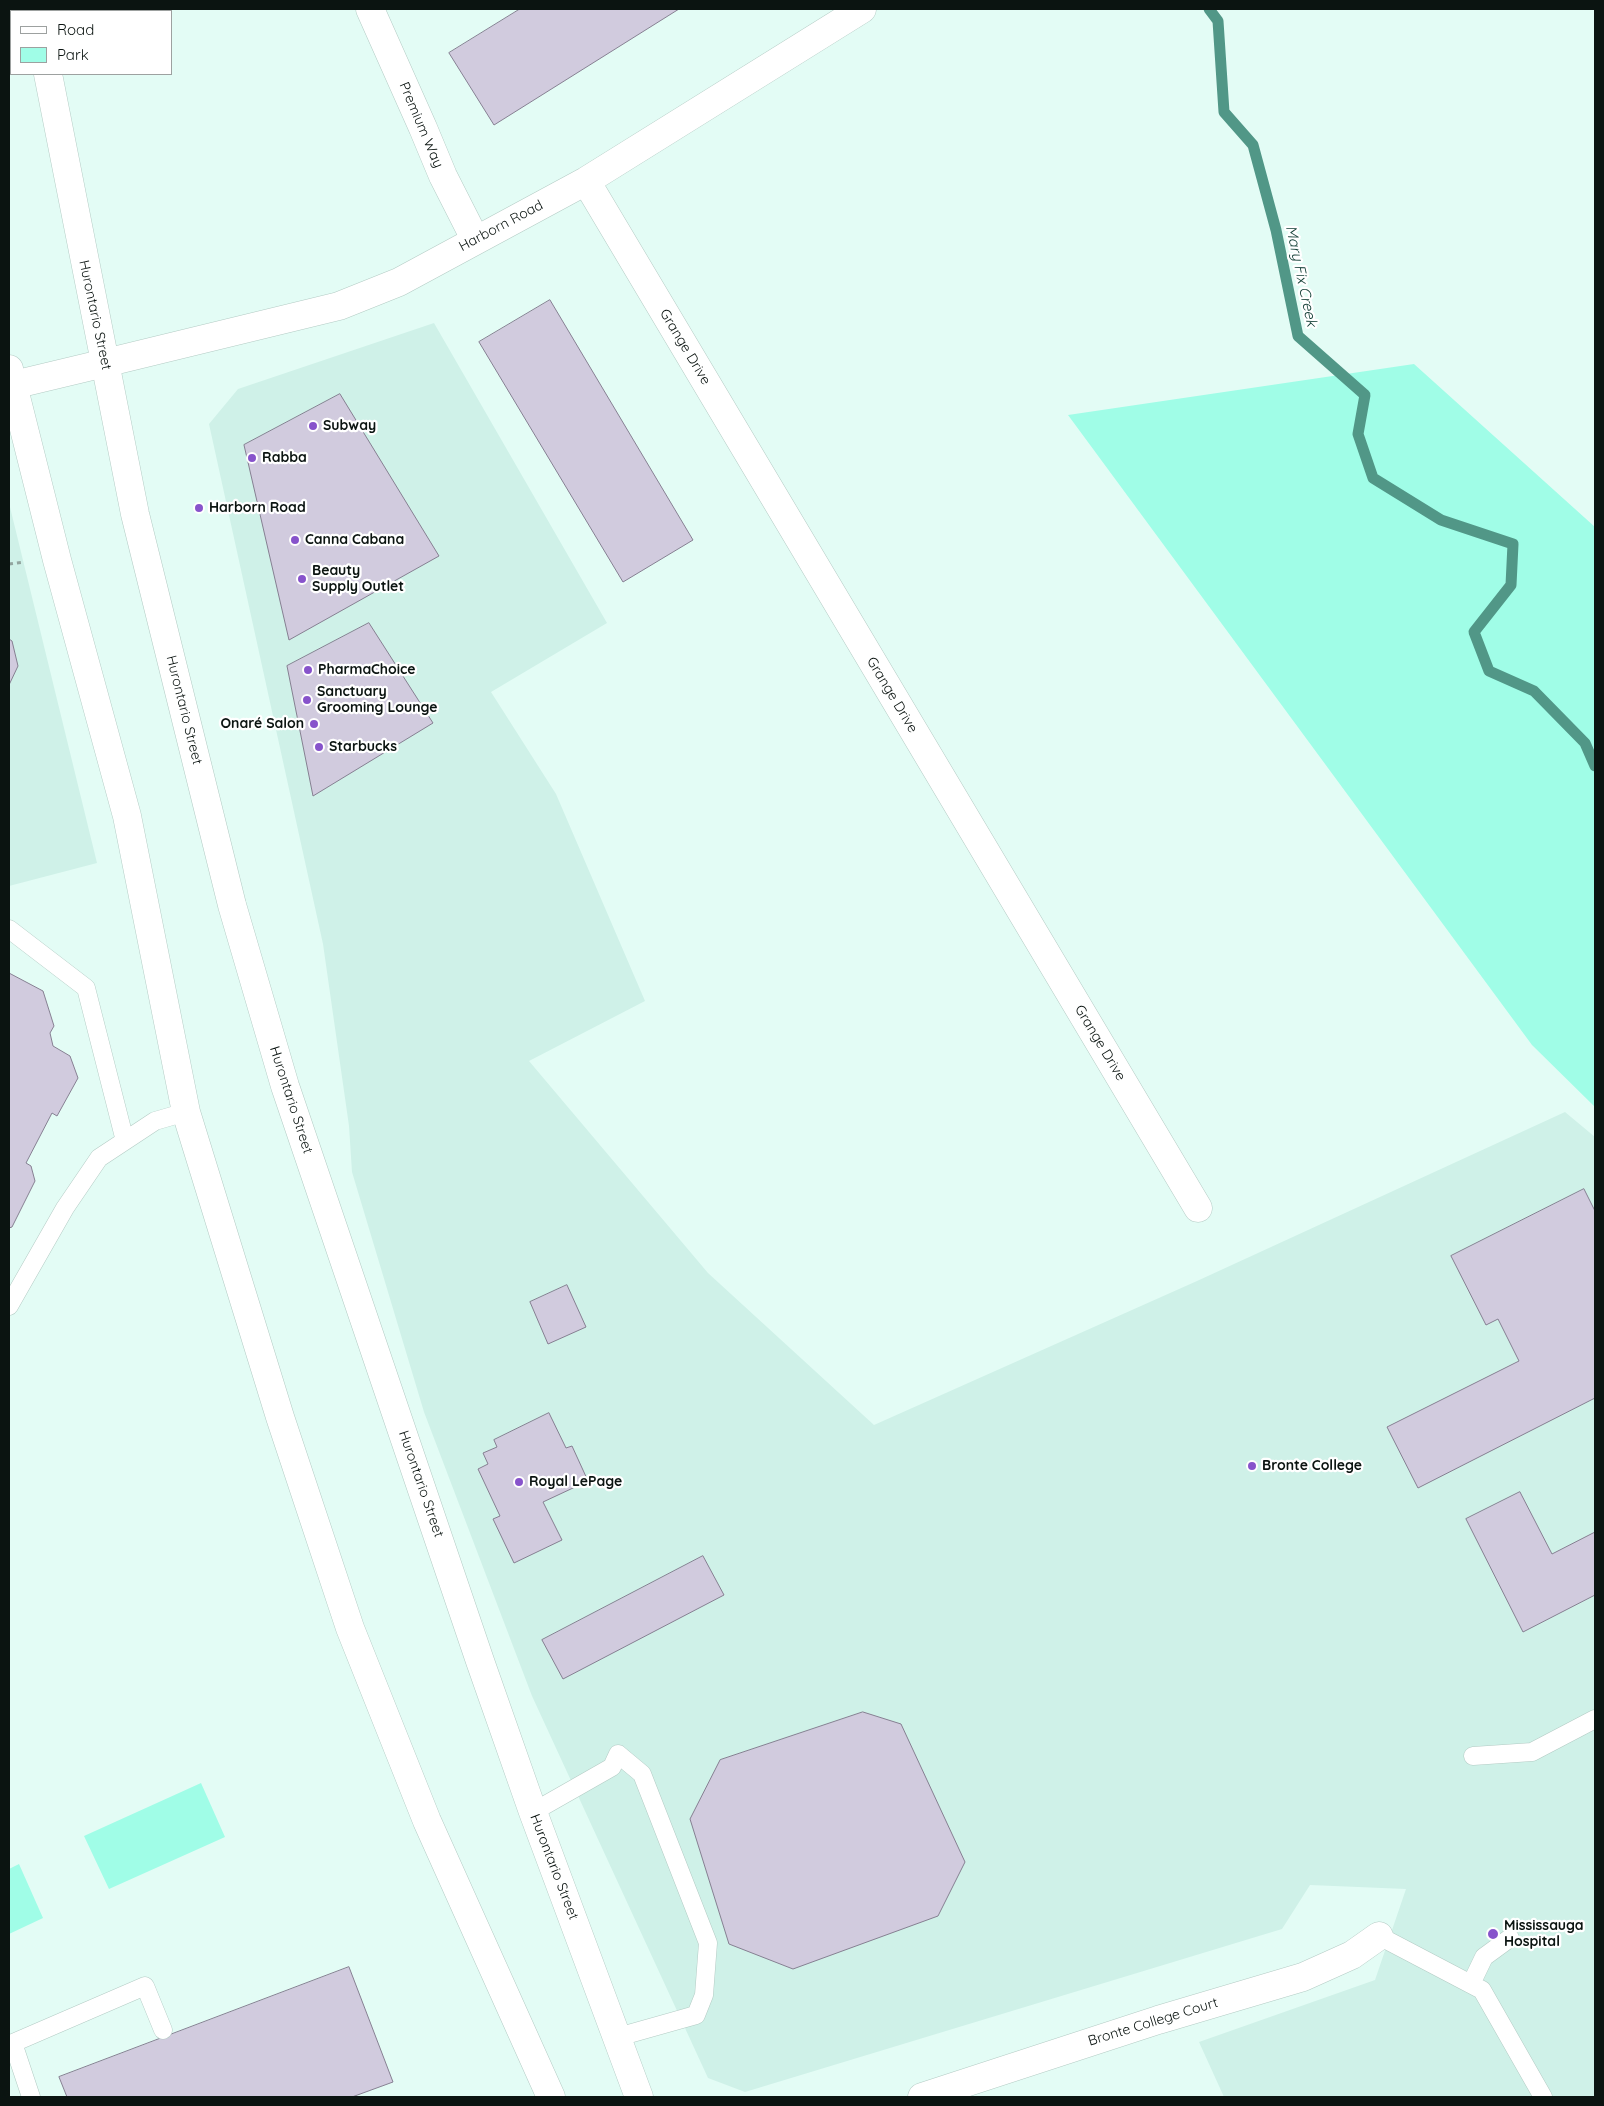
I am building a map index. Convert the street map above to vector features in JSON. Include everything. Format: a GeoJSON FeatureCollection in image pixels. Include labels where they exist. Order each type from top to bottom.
{"type":"FeatureCollection","features":[{"type":"Feature","properties":{"kind":"main road","name":"Premium Way"},"geometry":{"type":"LineString","coordinates":[[370,9],[423,128],[442,176],[475,239]]}},
{"type":"Feature","properties":{"kind":"main road","name":"Harborn Road"},"geometry":{"type":"LineString","coordinates":[[10,380],[105,363],[339,306],[398,282],[586,181],[862,9]]}},
{"type":"Feature","properties":{"kind":"main road","name":"Hurontario Street"},"geometry":{"type":"LineString","coordinates":[[48,75],[135,514],[225,876],[285,1086],[480,1661],[533,1812],[639,2097]]}},
{"type":"Feature","properties":{"kind":"main road","name":"Grange Drive"},"geometry":{"type":"LineString","coordinates":[[586,181],[1198,1208]]}},
{"type":"Feature","properties":{"kind":"main road"},"geometry":{"type":"LineString","coordinates":[[10,380],[59,570],[127,816],[186,1112],[280,1417],[350,1628],[427,1821],[551,2097]]}},
{"type":"Feature","properties":{"kind":"main road","name":"Bronte College Court"},"geometry":{"type":"LineString","coordinates":[[922,2097],[1158,2020],[1304,1977],[1352,1955],[1379,1936]]}},
{"type":"Feature","properties":{"kind":"lane"},"geometry":{"type":"LineString","coordinates":[[9,929],[86,988],[126,1141]]}},
{"type":"Feature","properties":{"kind":"lane"},"geometry":{"type":"LineString","coordinates":[[9,1306],[65,1208],[100,1158],[155,1121],[186,1112]]}},
{"type":"Feature","properties":{"kind":"lane"},"geometry":{"type":"LineString","coordinates":[[1473,1756],[1532,1752],[1595,1719]]}},
{"type":"Feature","properties":{"kind":"lane"},"geometry":{"type":"LineString","coordinates":[[533,1812],[612,1767],[618,1754],[642,1774],[708,1943],[704,1995],[696,2015],[618,2038]]}},
{"type":"Feature","properties":{"kind":"lane"},"geometry":{"type":"LineString","coordinates":[[1379,1936],[1482,1990],[1544,2097]]}},
{"type":"Feature","properties":{"kind":"lane"},"geometry":{"type":"LineString","coordinates":[[1471,1984],[1484,1957],[1510,1938]]}},
{"type":"Feature","properties":{"kind":"lane"},"geometry":{"type":"LineString","coordinates":[[31,2097],[13,2043],[145,1986],[163,2030]]}},
{"type":"Feature","properties":{"kind":"shaded area"},"geometry":{"type":"Polygon","coordinates":[[[434,323],[607,623],[491,692],[556,794],[645,1001],[529,1061],[708,1273],[874,1425],[1197,1281],[1565,1112],[1595,1137],[1595,2097],[1224,2097],[1199,2042],[1375,1980],[1406,1889],[1310,1885],[1282,1929],[745,2092],[708,2078],[532,1696],[424,1412],[352,1172],[349,1126],[323,944],[209,424],[238,389],[434,323]]]}},
{"type":"Feature","properties":{"kind":"shaded area"},"geometry":{"type":"Polygon","coordinates":[[[9,503],[97,863],[9,886],[9,503]]]}},
{"type":"Feature","properties":{"kind":"green space"},"geometry":{"type":"Polygon","coordinates":[[[1414,364],[1595,527],[1595,1107],[1532,1045],[1068,415],[1414,364]]]}},
{"type":"Feature","properties":{"kind":"green space"},"geometry":{"type":"Polygon","coordinates":[[[201,1783],[225,1837],[109,1889],[84,1836],[201,1783]]]}},
{"type":"Feature","properties":{"kind":"green space"},"geometry":{"type":"Polygon","coordinates":[[[19,1864],[43,1918],[9,1934],[9,1869],[19,1864]]]}},
{"type":"Feature","properties":{"kind":"building"},"geometry":{"type":"Polygon","coordinates":[[[520,9],[679,9],[494,125],[449,53],[520,9]]]}},
{"type":"Feature","properties":{"kind":"building"},"geometry":{"type":"Polygon","coordinates":[[[550,300],[693,540],[623,582],[479,342],[550,300]]]}},
{"type":"Feature","properties":{"kind":"building"},"geometry":{"type":"Polygon","coordinates":[[[340,394],[439,556],[289,640],[244,445],[340,394]]]}},
{"type":"Feature","properties":{"kind":"building"},"geometry":{"type":"Polygon","coordinates":[[[369,623],[433,723],[313,796],[287,666],[369,623]]]}},
{"type":"Feature","properties":{"kind":"building"},"geometry":{"type":"Polygon","coordinates":[[[9,639],[12,641],[18,666],[9,685],[9,639]]]}},
{"type":"Feature","properties":{"kind":"building"},"geometry":{"type":"Polygon","coordinates":[[[9,973],[43,991],[54,1026],[50,1033],[53,1046],[70,1056],[78,1078],[57,1116],[52,1113],[26,1163],[31,1166],[35,1181],[12,1227],[9,1228],[9,973]]]}},
{"type":"Feature","properties":{"kind":"building"},"geometry":{"type":"Polygon","coordinates":[[[1584,1189],[1595,1211],[1595,1398],[1418,1488],[1387,1427],[1519,1361],[1498,1319],[1486,1325],[1451,1256],[1584,1189]]]}},
{"type":"Feature","properties":{"kind":"building"},"geometry":{"type":"Polygon","coordinates":[[[567,1285],[586,1327],[548,1344],[530,1302],[567,1285]]]}},
{"type":"Feature","properties":{"kind":"building"},"geometry":{"type":"Polygon","coordinates":[[[549,1413],[566,1448],[572,1446],[588,1481],[543,1502],[562,1540],[514,1563],[493,1519],[500,1516],[478,1469],[488,1464],[483,1453],[497,1447],[494,1440],[549,1413]]]}},
{"type":"Feature","properties":{"kind":"building"},"geometry":{"type":"Polygon","coordinates":[[[1520,1492],[1552,1554],[1595,1532],[1595,1595],[1523,1632],[1466,1519],[1520,1492]]]}},
{"type":"Feature","properties":{"kind":"building"},"geometry":{"type":"Polygon","coordinates":[[[703,1556],[724,1595],[563,1679],[542,1640],[703,1556]]]}},
{"type":"Feature","properties":{"kind":"building"},"geometry":{"type":"Polygon","coordinates":[[[863,1712],[901,1724],[965,1862],[938,1916],[793,1969],[729,1944],[690,1819],[720,1760],[863,1712]]]}},
{"type":"Feature","properties":{"kind":"building"},"geometry":{"type":"Polygon","coordinates":[[[349,1967],[393,2082],[352,2097],[67,2097],[59,2077],[349,1967]]]}},
{"type":"Feature","properties":{"kind":"waterway","name":"Mary Fix Creek"},"geometry":{"type":"LineString","coordinates":[[1209,9],[1218,21],[1224,112],[1253,145],[1276,230],[1298,336],[1365,395],[1358,434],[1373,478],[1441,520],[1513,544],[1511,585],[1474,632],[1489,671],[1534,691],[1585,743],[1595,766]]}},
{"type":"Feature","properties":{"kind":"place","name":"Subway"},"geometry":{"type":"Point","coordinates":[313,426]}},
{"type":"Feature","properties":{"kind":"place","name":"Rabba"},"geometry":{"type":"Point","coordinates":[252,458]}},
{"type":"Feature","properties":{"kind":"place","name":"Harborn Road"},"geometry":{"type":"Point","coordinates":[199,508]}},
{"type":"Feature","properties":{"kind":"place","name":"Canna Cabana"},"geometry":{"type":"Point","coordinates":[295,540]}},
{"type":"Feature","properties":{"kind":"place","name":"Beauty Supply Outlet"},"geometry":{"type":"Point","coordinates":[302,579]}},
{"type":"Feature","properties":{"kind":"place","name":"PharmaChoice"},"geometry":{"type":"Point","coordinates":[308,670]}},
{"type":"Feature","properties":{"kind":"place","name":"Sanctuary Grooming Lounge"},"geometry":{"type":"Point","coordinates":[307,700]}},
{"type":"Feature","properties":{"kind":"place","name":"Onaré Salon"},"geometry":{"type":"Point","coordinates":[314,724]}},
{"type":"Feature","properties":{"kind":"place","name":"Starbucks"},"geometry":{"type":"Point","coordinates":[319,747]}},
{"type":"Feature","properties":{"kind":"place","name":"Bronte College"},"geometry":{"type":"Point","coordinates":[1252,1466]}},
{"type":"Feature","properties":{"kind":"place","name":"Royal LePage"},"geometry":{"type":"Point","coordinates":[519,1482]}},
{"type":"Feature","properties":{"kind":"place","name":"Mississauga Hospital"},"geometry":{"type":"Point","coordinates":[1493,1934]}}]}
